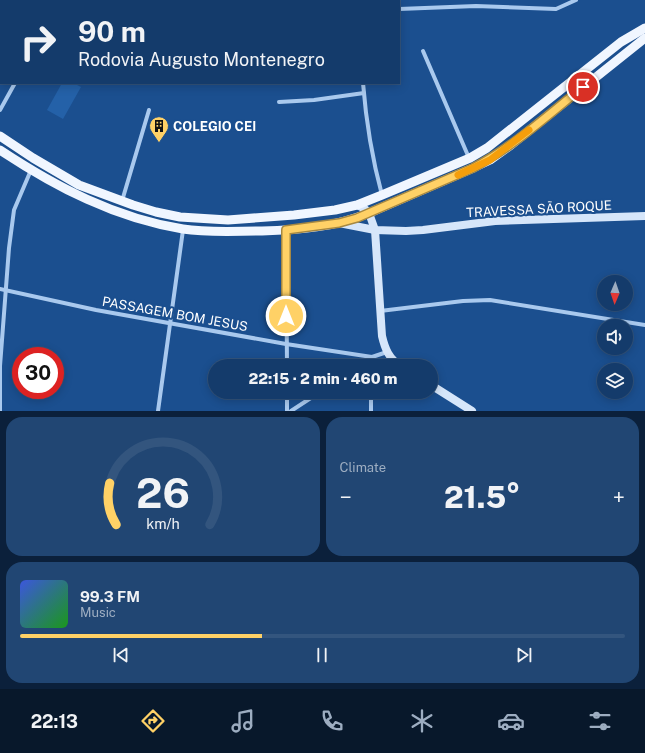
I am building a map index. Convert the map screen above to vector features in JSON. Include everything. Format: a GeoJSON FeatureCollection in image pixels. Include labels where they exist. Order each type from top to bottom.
{"type":"FeatureCollection","features":[{"type":"Feature","properties":{"kind":"main road"},"geometry":{"type":"LineString","coordinates":[[0,136],[33,158],[79,185],[156,212],[180,217],[234,220],[335,210],[356,205],[382,196],[470,158],[497,141],[621,42],[645,28]]}},
{"type":"Feature","properties":{"kind":"main road"},"geometry":{"type":"LineString","coordinates":[[0,150],[31,170],[74,194],[129,216],[184,229],[212,231],[286,230],[339,223],[369,213],[490,160],[644,39]]}},
{"type":"Feature","properties":{"kind":"main road"},"geometry":{"type":"LineString","coordinates":[[74,194],[79,185]]}},
{"type":"Feature","properties":{"kind":"main road"},"geometry":{"type":"LineString","coordinates":[[356,205],[365,209],[369,213],[376,230],[382,336],[387,352],[392,359]]}},
{"type":"Feature","properties":{"kind":"main road"},"geometry":{"type":"LineString","coordinates":[[286,215],[286,230]]}},
{"type":"Feature","properties":{"kind":"main road","name":"TRAVESSA SÃO ROQUE"},"geometry":{"type":"LineString","coordinates":[[339,223],[376,230],[423,230],[495,221],[645,216]]}},
{"type":"Feature","properties":{"kind":"main road"},"geometry":{"type":"LineString","coordinates":[[212,231],[213,219]]}},
{"type":"Feature","properties":{"kind":"main road"},"geometry":{"type":"LineString","coordinates":[[438,389],[472,411]]}},
{"type":"Feature","properties":{"kind":"street"},"geometry":{"type":"LineString","coordinates":[[400,9],[476,6],[556,9],[576,0]]}},
{"type":"Feature","properties":{"kind":"street"},"geometry":{"type":"LineString","coordinates":[[423,51],[470,158]]}},
{"type":"Feature","properties":{"kind":"street"},"geometry":{"type":"LineString","coordinates":[[0,110],[14,84]]}},
{"type":"Feature","properties":{"kind":"street"},"geometry":{"type":"LineString","coordinates":[[364,84],[373,159],[382,196]]}},
{"type":"Feature","properties":{"kind":"street"},"geometry":{"type":"LineString","coordinates":[[279,102],[314,100],[364,93]]}},
{"type":"Feature","properties":{"kind":"street"},"geometry":{"type":"LineString","coordinates":[[122,201],[149,110]]}},
{"type":"Feature","properties":{"kind":"street"},"geometry":{"type":"LineString","coordinates":[[0,411],[2,290],[13,215],[31,170]]}},
{"type":"Feature","properties":{"kind":"street"},"geometry":{"type":"LineString","coordinates":[[158,411],[184,229]]}},
{"type":"Feature","properties":{"kind":"street"},"geometry":{"type":"LineString","coordinates":[[286,230],[287,359]]}},
{"type":"Feature","properties":{"kind":"street","name":"PASSAGEM BOM JESUS"},"geometry":{"type":"LineString","coordinates":[[2,290],[96,310],[372,358]]}},
{"type":"Feature","properties":{"kind":"street"},"geometry":{"type":"LineString","coordinates":[[380,311],[463,301],[490,300],[645,325]]}},
{"type":"Feature","properties":{"kind":"street"},"geometry":{"type":"LineString","coordinates":[[372,358],[387,352]]}},
{"type":"Feature","properties":{"kind":"street"},"geometry":{"type":"LineString","coordinates":[[287,399],[287,411]]}},
{"type":"Feature","properties":{"kind":"street"},"geometry":{"type":"LineString","coordinates":[[291,411],[309,399]]}},
{"type":"Feature","properties":{"kind":"street"},"geometry":{"type":"LineString","coordinates":[[371,399],[371,411]]}},
{"type":"Feature","properties":{"kind":"shaded area"},"geometry":{"type":"Polygon","coordinates":[[[61,84],[75,84],[81,87],[63,119],[47,110],[61,84]]]}},
{"type":"Feature","properties":{"kind":"slow traffic"},"geometry":{"type":"LineString","coordinates":[[458,175],[490,160],[529,130]]}},
{"type":"Feature","properties":{"kind":"place","name":"COLEGIO CEI"},"geometry":{"type":"Point","coordinates":[159,143]}},
{"type":"Feature","properties":{"kind":"route"},"geometry":{"type":"LineString","coordinates":[[286,316],[286,230],[339,223],[357,218],[490,160],[583,87]]}}]}
